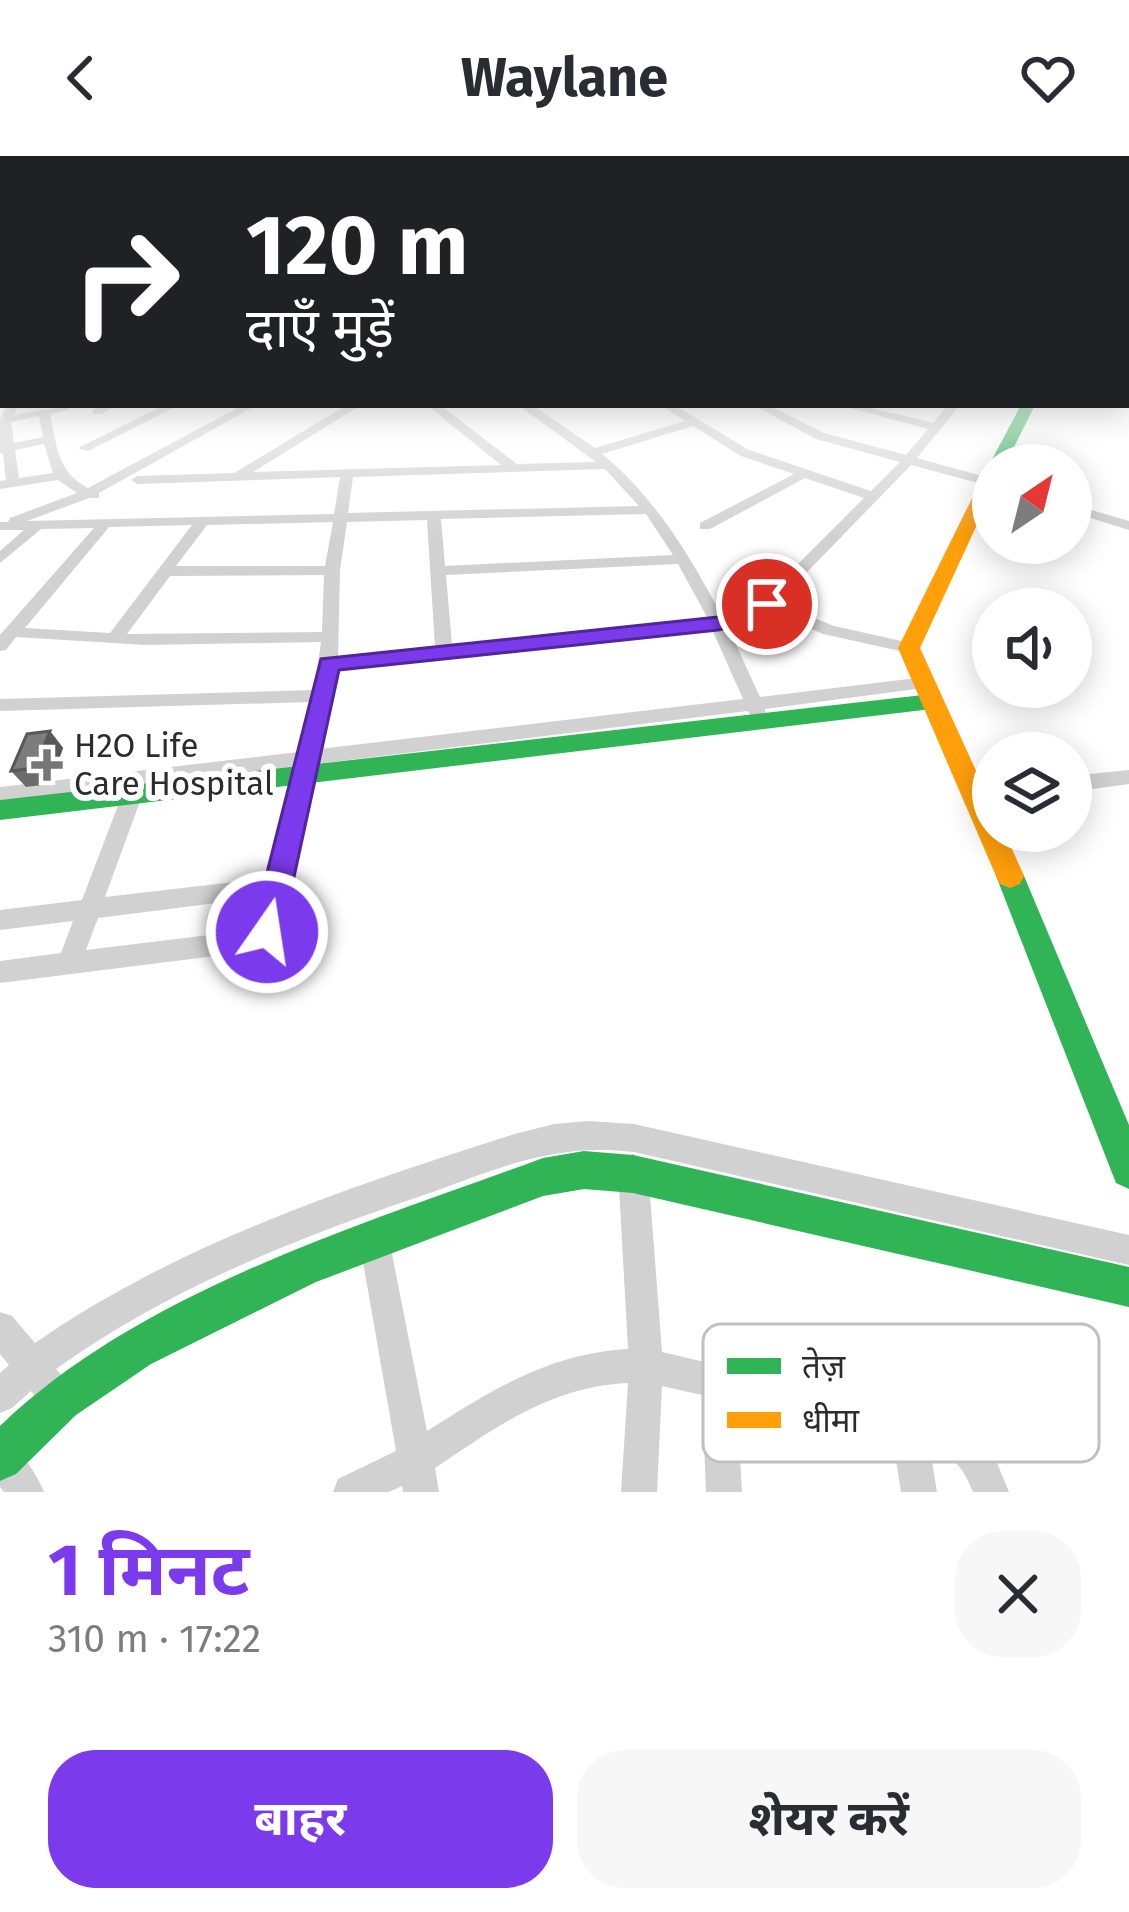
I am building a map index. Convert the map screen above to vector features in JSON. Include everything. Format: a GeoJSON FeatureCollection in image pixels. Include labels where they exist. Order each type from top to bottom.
{"type":"FeatureCollection","features":[{"type":"Feature","properties":{"kind":"street"},"geometry":{"type":"LineString","coordinates":[[6,413],[6,484],[59,476]]}},
{"type":"Feature","properties":{"kind":"street"},"geometry":{"type":"LineString","coordinates":[[44,413],[59,476],[68,487],[95,495]]}},
{"type":"Feature","properties":{"kind":"street"},"geometry":{"type":"LineString","coordinates":[[84,448],[163,413]]}},
{"type":"Feature","properties":{"kind":"street"},"geometry":{"type":"LineString","coordinates":[[2,525],[136,480],[239,413]]}},
{"type":"Feature","properties":{"kind":"street"},"geometry":{"type":"LineString","coordinates":[[72,526],[95,495],[251,413]]}},
{"type":"Feature","properties":{"kind":"street"},"geometry":{"type":"LineString","coordinates":[[233,479],[341,413]]}},
{"type":"Feature","properties":{"kind":"street"},"geometry":{"type":"LineString","coordinates":[[444,413],[515,469]]}},
{"type":"Feature","properties":{"kind":"street"},"geometry":{"type":"LineString","coordinates":[[536,413],[608,465],[647,510],[718,623],[756,711]]}},
{"type":"Feature","properties":{"kind":"street"},"geometry":{"type":"LineString","coordinates":[[680,413],[735,448],[871,496]]}},
{"type":"Feature","properties":{"kind":"street"},"geometry":{"type":"LineString","coordinates":[[775,413],[820,436],[908,461],[972,472]]}},
{"type":"Feature","properties":{"kind":"street"},"geometry":{"type":"LineString","coordinates":[[881,413],[935,428]]}},
{"type":"Feature","properties":{"kind":"street"},"geometry":{"type":"LineString","coordinates":[[329,664],[745,618],[767,604],[908,461],[947,413]]}},
{"type":"Feature","properties":{"kind":"street"},"geometry":{"type":"LineString","coordinates":[[1008,444],[1024,413]]}},
{"type":"Feature","properties":{"kind":"street"},"geometry":{"type":"LineString","coordinates":[[197,420],[221,426]]}},
{"type":"Feature","properties":{"kind":"street"},"geometry":{"type":"LineString","coordinates":[[592,453],[695,422]]}},
{"type":"Feature","properties":{"kind":"street"},"geometry":{"type":"LineString","coordinates":[[4,449],[50,439]]}},
{"type":"Feature","properties":{"kind":"street"},"geometry":{"type":"LineString","coordinates":[[136,480],[608,465]]}},
{"type":"Feature","properties":{"kind":"street"},"geometry":{"type":"LineString","coordinates":[[0,972],[255,940],[267,932],[329,664],[332,570],[347,475]]}},
{"type":"Feature","properties":{"kind":"street"},"geometry":{"type":"LineString","coordinates":[[705,526],[801,475]]}},
{"type":"Feature","properties":{"kind":"street"},"geometry":{"type":"LineString","coordinates":[[2,525],[647,510]]}},
{"type":"Feature","properties":{"kind":"street"},"geometry":{"type":"LineString","coordinates":[[434,515],[444,652]]}},
{"type":"Feature","properties":{"kind":"street"},"geometry":{"type":"LineString","coordinates":[[1092,515],[1129,526]]}},
{"type":"Feature","properties":{"kind":"street"},"geometry":{"type":"LineString","coordinates":[[909,648],[972,518]]}},
{"type":"Feature","properties":{"kind":"street"},"geometry":{"type":"LineString","coordinates":[[116,638],[202,522]]}},
{"type":"Feature","properties":{"kind":"street"},"geometry":{"type":"LineString","coordinates":[[0,559],[36,526]]}},
{"type":"Feature","properties":{"kind":"street"},"geometry":{"type":"LineString","coordinates":[[6,639],[104,526]]}},
{"type":"Feature","properties":{"kind":"street"},"geometry":{"type":"LineString","coordinates":[[438,571],[680,559]]}},
{"type":"Feature","properties":{"kind":"street"},"geometry":{"type":"LineString","coordinates":[[165,571],[332,570]]}},
{"type":"Feature","properties":{"kind":"street"},"geometry":{"type":"LineString","coordinates":[[767,604],[830,630],[909,648]]}},
{"type":"Feature","properties":{"kind":"street"},"geometry":{"type":"LineString","coordinates":[[6,639],[330,637]]}},
{"type":"Feature","properties":{"kind":"street"},"geometry":{"type":"LineString","coordinates":[[909,648],[972,769]]}},
{"type":"Feature","properties":{"kind":"street"},"geometry":{"type":"LineString","coordinates":[[0,810],[304,765],[929,692]]}},
{"type":"Feature","properties":{"kind":"street"},"geometry":{"type":"LineString","coordinates":[[0,705],[322,696]]}},
{"type":"Feature","properties":{"kind":"street"},"geometry":{"type":"LineString","coordinates":[[1092,781],[1129,776]]}},
{"type":"Feature","properties":{"kind":"street"},"geometry":{"type":"LineString","coordinates":[[0,795],[135,787]]}},
{"type":"Feature","properties":{"kind":"street"},"geometry":{"type":"LineString","coordinates":[[69,964],[135,787]]}},
{"type":"Feature","properties":{"kind":"street"},"geometry":{"type":"LineString","coordinates":[[1008,852],[1129,1170]]}},
{"type":"Feature","properties":{"kind":"street"},"geometry":{"type":"LineString","coordinates":[[0,920],[278,886]]}},
{"type":"Feature","properties":{"kind":"street"},"geometry":{"type":"LineString","coordinates":[[0,1396],[30,1365],[135,1299],[313,1218],[543,1140],[604,1134],[634,1138],[1129,1250]]}},
{"type":"Feature","properties":{"kind":"street"},"geometry":{"type":"LineString","coordinates":[[634,1138],[646,1365],[639,1492]]}},
{"type":"Feature","properties":{"kind":"street"},"geometry":{"type":"LineString","coordinates":[[26,1492],[0,1458],[60,1399],[136,1348],[373,1237],[543,1178],[584,1170],[633,1174],[1129,1286]]}},
{"type":"Feature","properties":{"kind":"street"},"geometry":{"type":"LineString","coordinates":[[369,1198],[418,1476]]}},
{"type":"Feature","properties":{"kind":"street"},"geometry":{"type":"LineString","coordinates":[[0,1328],[60,1399]]}},
{"type":"Feature","properties":{"kind":"street"},"geometry":{"type":"LineString","coordinates":[[352,1492],[418,1476],[510,1398],[591,1367],[646,1365],[703,1378]]}},
{"type":"Feature","properties":{"kind":"street"},"geometry":{"type":"LineString","coordinates":[[723,1462],[724,1492]]}},
{"type":"Feature","properties":{"kind":"street"},"geometry":{"type":"LineString","coordinates":[[915,1462],[920,1492]]}},
{"type":"Feature","properties":{"kind":"street"},"geometry":{"type":"LineString","coordinates":[[978,1462],[991,1492]]}},
{"type":"Feature","properties":{"kind":"building"},"geometry":{"type":"Polygon","coordinates":[[[50,731],[35,768],[11,771],[27,734],[50,731]]]}},
{"type":"Feature","properties":{"kind":"traffic: fast"},"geometry":{"type":"LineString","coordinates":[[1008,444],[1024,413]]}},
{"type":"Feature","properties":{"kind":"traffic: fast"},"geometry":{"type":"LineString","coordinates":[[0,810],[932,702]]}},
{"type":"Feature","properties":{"kind":"traffic: fast"},"geometry":{"type":"LineString","coordinates":[[1010,876],[1129,1170]]}},
{"type":"Feature","properties":{"kind":"traffic: fast"},"geometry":{"type":"LineString","coordinates":[[0,1458],[60,1399],[136,1349],[306,1266],[543,1177],[584,1170],[633,1174],[1129,1287]]}},
{"type":"Feature","properties":{"kind":"traffic: slow"},"geometry":{"type":"LineString","coordinates":[[972,516],[909,648],[1010,876]]}},
{"type":"Feature","properties":{"kind":"place","name":"H2O Life Care Hospital"},"geometry":{"type":"Point","coordinates":[47,765]}},
{"type":"Feature","properties":{"kind":"route"},"geometry":{"type":"LineString","coordinates":[[267,932],[329,664],[718,623],[753,615],[767,604]]}}]}
